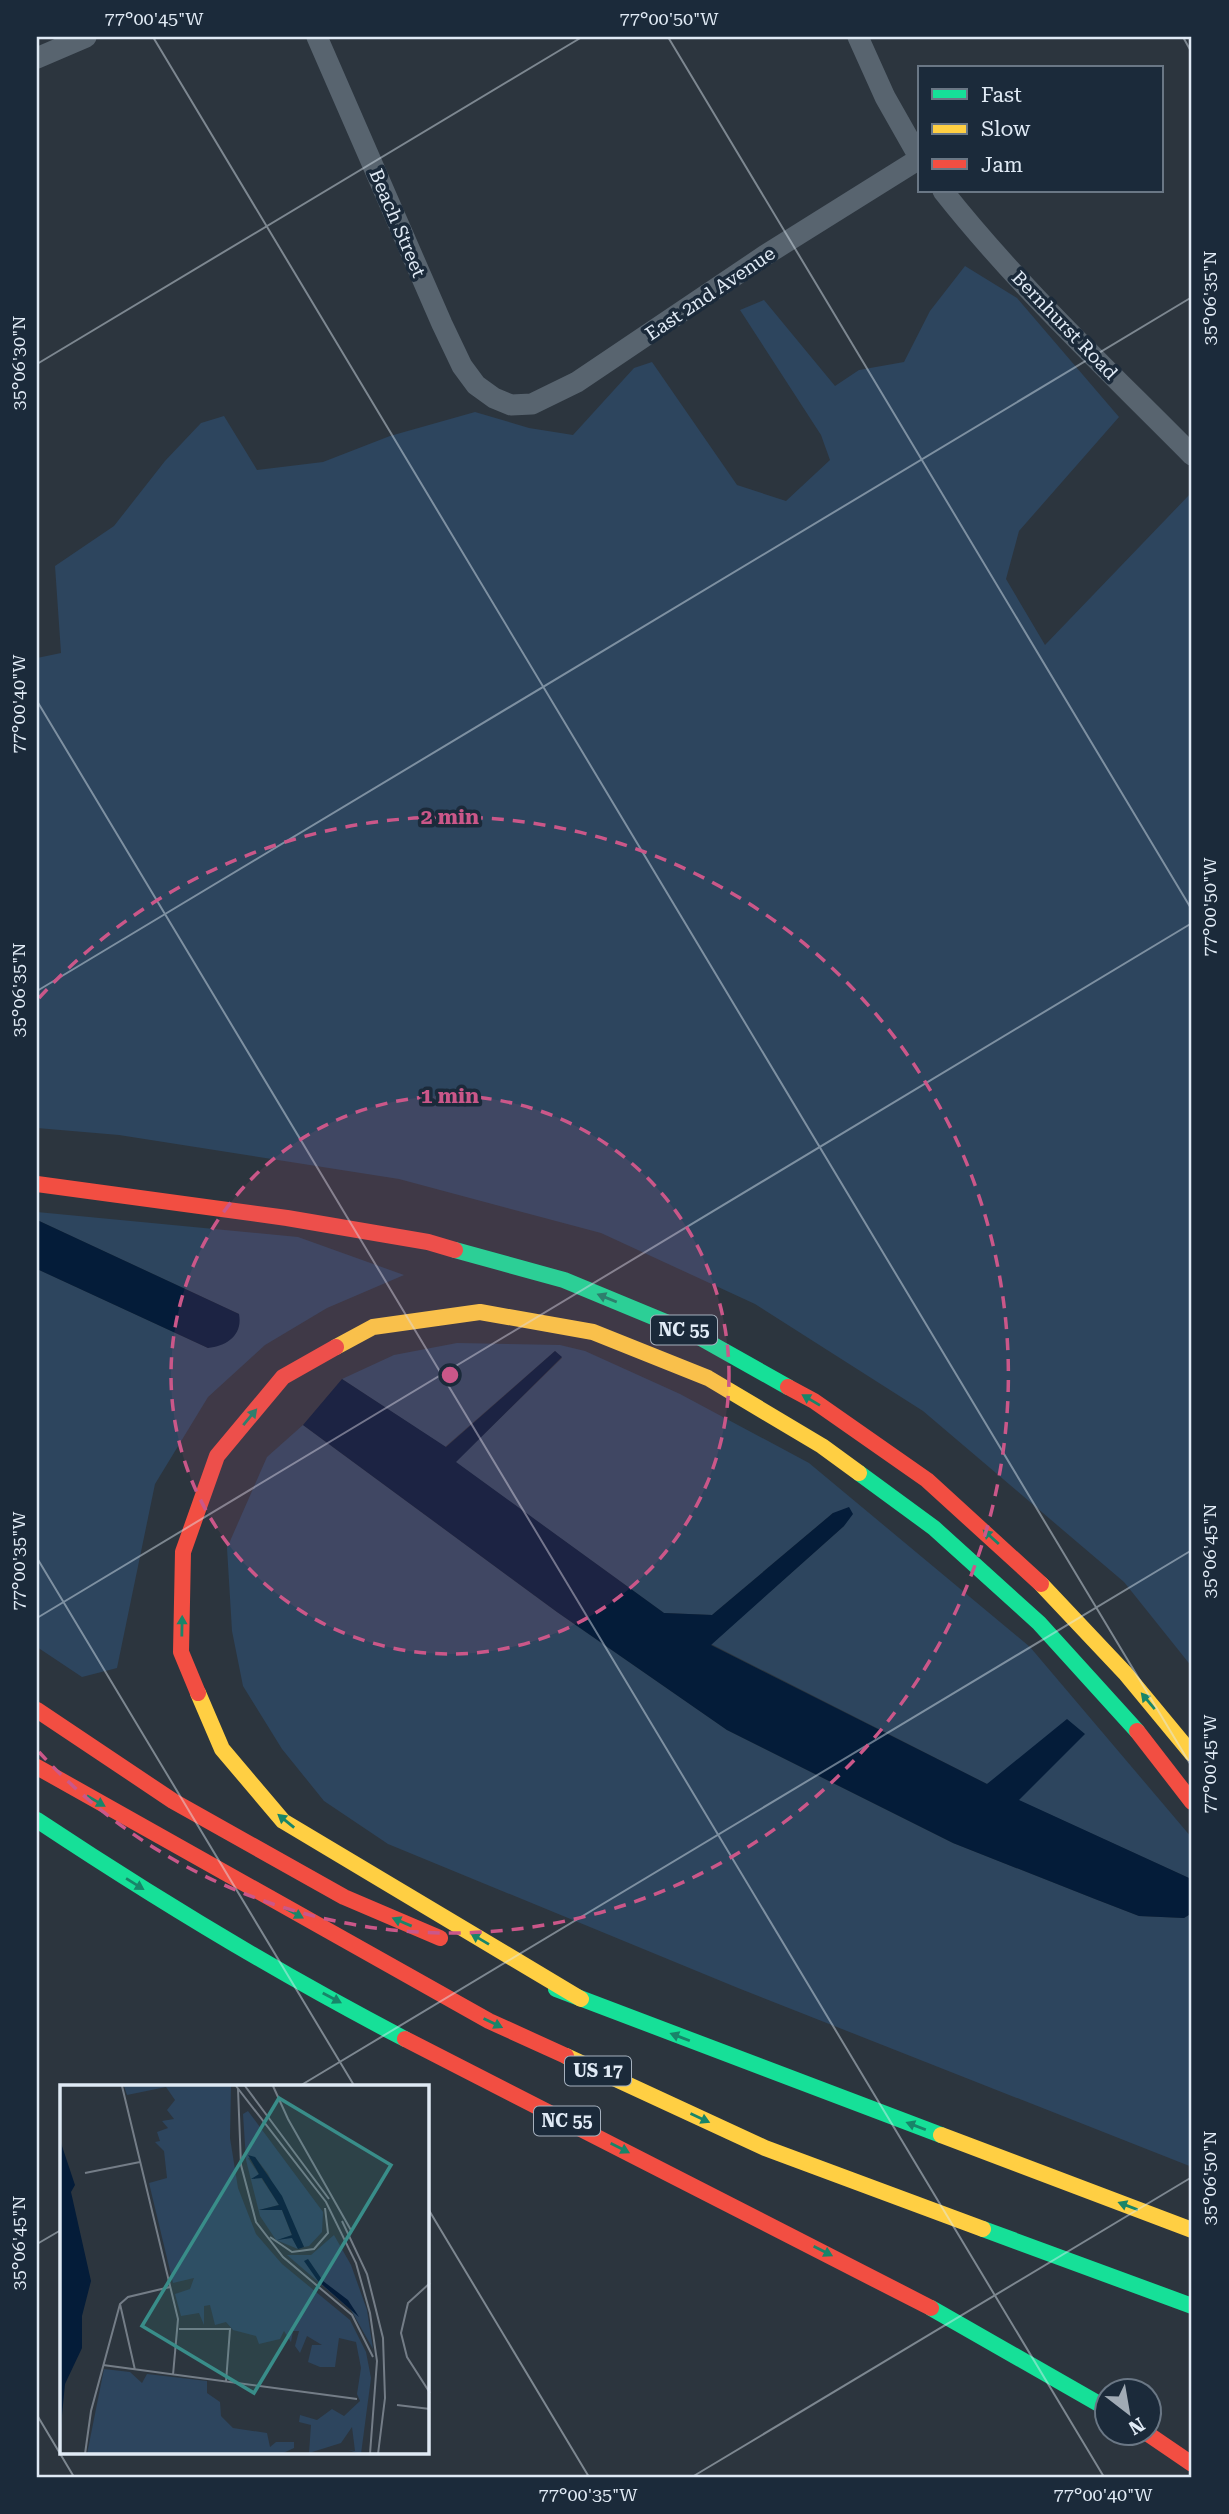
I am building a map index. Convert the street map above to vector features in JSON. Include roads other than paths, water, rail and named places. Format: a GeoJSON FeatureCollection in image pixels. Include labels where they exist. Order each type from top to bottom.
{"type":"FeatureCollection","features":[{"type":"Feature","properties":{"kind":"highway","name":"NC 55"},"geometry":{"type":"LineString","coordinates":[[37,1184],[287,1218],[428,1242],[564,1280],[692,1333],[814,1401],[927,1480],[1030,1572],[1125,1673],[1192,1754]]}},
{"type":"Feature","properties":{"kind":"highway"},"geometry":{"type":"LineString","coordinates":[[581,1999],[284,1821],[222,1749],[181,1653],[183,1552],[217,1456],[283,1377],[373,1327],[480,1312],[593,1332],[708,1378],[822,1446],[934,1528],[1039,1623],[1135,1729],[1192,1802]]}},
{"type":"Feature","properties":{"kind":"highway"},"geometry":{"type":"LineString","coordinates":[[37,1710],[173,1801],[344,1897],[581,1999],[1192,2230]]}},
{"type":"Feature","properties":{"kind":"highway","name":"US 17"},"geometry":{"type":"LineString","coordinates":[[37,1767],[501,2026],[765,2148],[1192,2306]]}},
{"type":"Feature","properties":{"kind":"highway","name":"NC 55"},"geometry":{"type":"LineString","coordinates":[[37,1820],[211,1931],[307,1985],[526,2101],[950,2318],[1092,2399]]}},
{"type":"Feature","properties":{"kind":"highway"},"geometry":{"type":"LineString","coordinates":[[1162,2444],[1192,2464]]}},
{"type":"Feature","properties":{"kind":"street"},"geometry":{"type":"LineString","coordinates":[[37,58],[86,37]]}},
{"type":"Feature","properties":{"kind":"street","name":"Beach Street"},"geometry":{"type":"LineString","coordinates":[[317,37],[462,366],[476,386],[494,398]]}},
{"type":"Feature","properties":{"kind":"street"},"geometry":{"type":"LineString","coordinates":[[858,37],[885,97],[918,156]]}},
{"type":"Feature","properties":{"kind":"street","name":"East 2nd Avenue"},"geometry":{"type":"LineString","coordinates":[[494,398],[511,405],[532,404],[559,392],[764,256],[918,159]]}},
{"type":"Feature","properties":{"kind":"street","name":"Bernhurst Road"},"geometry":{"type":"LineString","coordinates":[[944,192],[973,229],[1049,311],[1192,454]]}}]}
